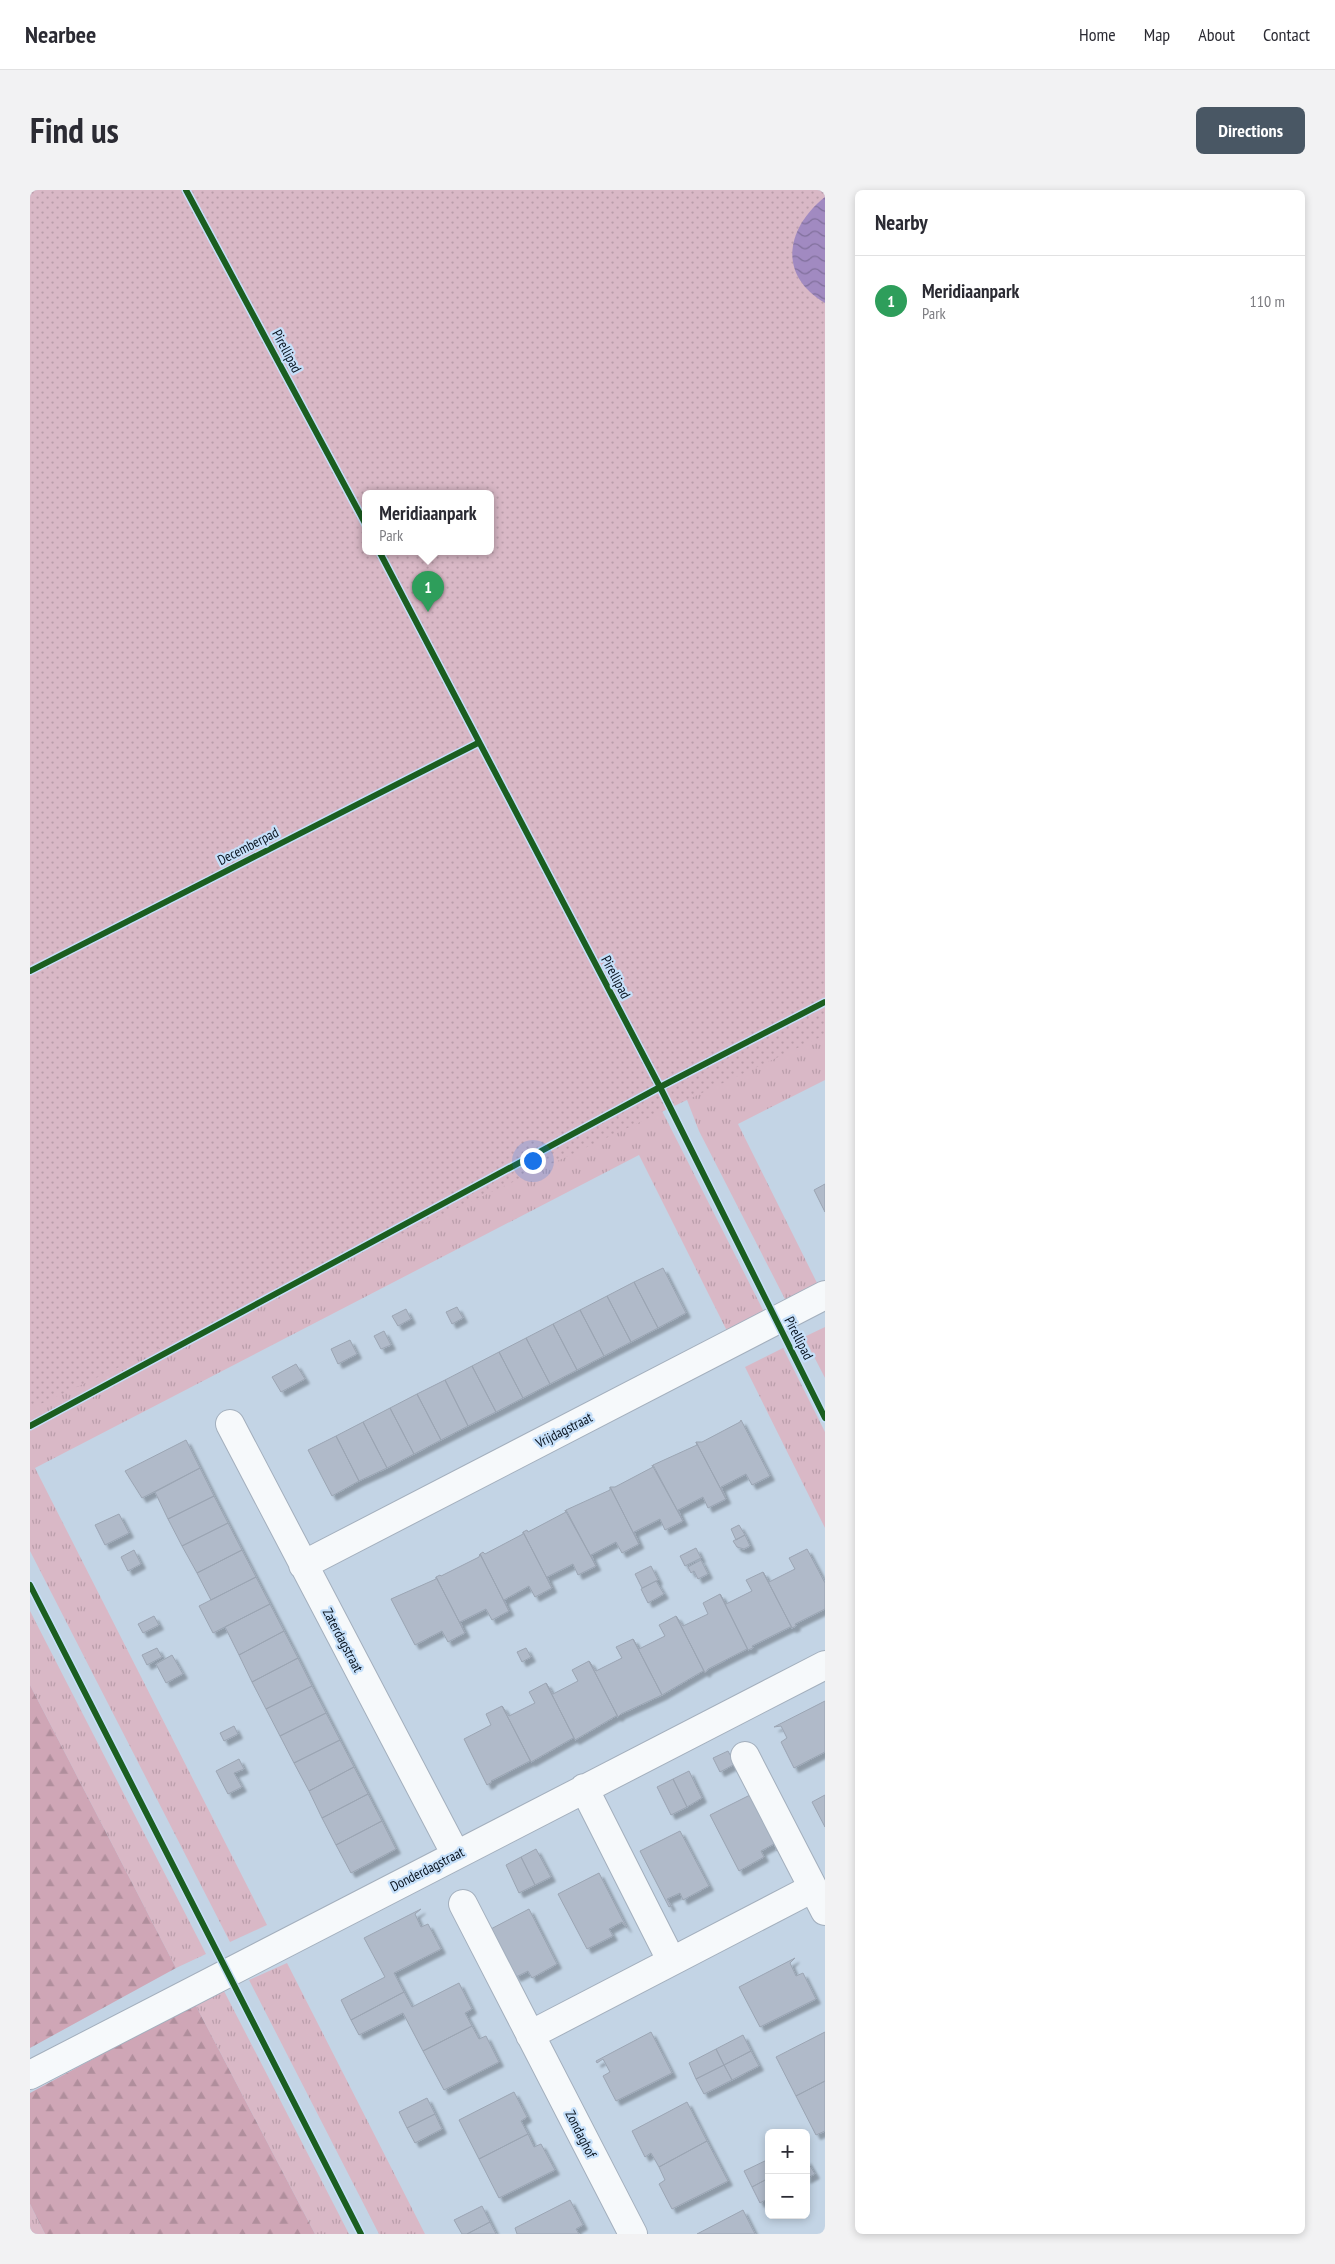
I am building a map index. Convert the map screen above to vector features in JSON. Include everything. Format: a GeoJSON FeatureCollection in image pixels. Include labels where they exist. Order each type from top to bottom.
{"type":"FeatureCollection","features":[{"type":"Feature","properties":{"kind":"street","name":"Vrijdagstraat"},"geometry":{"type":"LineString","coordinates":[[303,1565],[825,1295]]}},
{"type":"Feature","properties":{"kind":"street","name":"Zaterdagstraat"},"geometry":{"type":"LineString","coordinates":[[230,1424],[456,1855]]}},
{"type":"Feature","properties":{"kind":"street","name":"Donderdagstraat"},"geometry":{"type":"LineString","coordinates":[[30,2074],[825,1665]]}},
{"type":"Feature","properties":{"kind":"street"},"geometry":{"type":"LineString","coordinates":[[530,2035],[671,1960],[819,1900],[745,1756]]}},
{"type":"Feature","properties":{"kind":"street"},"geometry":{"type":"LineString","coordinates":[[584,1788],[671,1960]]}},
{"type":"Feature","properties":{"kind":"street","name":"Zondaghof"},"geometry":{"type":"LineString","coordinates":[[463,1904],[633,2234]]}},
{"type":"Feature","properties":{"kind":"green space"},"geometry":{"type":"Polygon","coordinates":[[[30,190],[825,190],[825,1035],[30,1409],[30,190]]]}},
{"type":"Feature","properties":{"kind":"green space"},"geometry":{"type":"Polygon","coordinates":[[[825,1013],[825,1080],[738,1124],[820,1289],[788,1305],[699,1131],[682,1087],[825,1013]]]}},
{"type":"Feature","properties":{"kind":"green space"},"geometry":{"type":"Polygon","coordinates":[[[656,1099],[766,1316],[729,1335],[639,1155],[35,1468],[267,1925],[230,1942],[30,1551],[30,1368],[656,1099]]]}},
{"type":"Feature","properties":{"kind":"green space"},"geometry":{"type":"Polygon","coordinates":[[[825,1327],[825,1378],[804,1337],[825,1327]]]}},
{"type":"Feature","properties":{"kind":"green space"},"geometry":{"type":"Polygon","coordinates":[[[783,1348],[825,1432],[825,1528],[745,1367],[783,1348]]]}},
{"type":"Feature","properties":{"kind":"green space"},"geometry":{"type":"Polygon","coordinates":[[[30,1611],[206,1954],[176,1968],[30,1685],[30,1611]]]}},
{"type":"Feature","properties":{"kind":"green space"},"geometry":{"type":"Polygon","coordinates":[[[30,1685],[176,1968],[30,2048],[30,1685]]]}},
{"type":"Feature","properties":{"kind":"green space"},"geometry":{"type":"Polygon","coordinates":[[[287,1963],[425,2234],[379,2234],[249,1980],[287,1963]]]}},
{"type":"Feature","properties":{"kind":"green space"},"geometry":{"type":"Polygon","coordinates":[[[224,1991],[349,2234],[315,2234],[195,2004],[224,1991]]]}},
{"type":"Feature","properties":{"kind":"green space"},"geometry":{"type":"Polygon","coordinates":[[[195,2004],[315,2234],[45,2234],[30,2204],[30,2093],[195,2004]]]}},
{"type":"Feature","properties":{"kind":"green space"},"geometry":{"type":"Polygon","coordinates":[[[30,2204],[45,2234],[30,2234],[30,2204]]]}},
{"type":"Feature","properties":{"kind":"water"},"geometry":{"type":"Polygon","coordinates":[[[825,197],[825,303],[810,292],[799,279],[792,251],[795,237],[802,223],[812,209],[825,197]]]}},
{"type":"Feature","properties":{"kind":"building"},"geometry":{"type":"Polygon","coordinates":[[[825,1184],[825,1212],[814,1190],[825,1184]]]}},
{"type":"Feature","properties":{"kind":"building"},"geometry":{"type":"Polygon","coordinates":[[[663,1268],[686,1313],[658,1328],[634,1282],[663,1268]]]}},
{"type":"Feature","properties":{"kind":"building"},"geometry":{"type":"Polygon","coordinates":[[[634,1282],[658,1328],[631,1342],[607,1296],[634,1282]]]}},
{"type":"Feature","properties":{"kind":"building"},"geometry":{"type":"Polygon","coordinates":[[[607,1296],[631,1342],[604,1356],[580,1310],[607,1296]]]}},
{"type":"Feature","properties":{"kind":"building"},"geometry":{"type":"Polygon","coordinates":[[[457,1307],[463,1318],[452,1324],[446,1312],[457,1307]]]}},
{"type":"Feature","properties":{"kind":"building"},"geometry":{"type":"Polygon","coordinates":[[[406,1309],[411,1319],[398,1326],[392,1316],[406,1309]]]}},
{"type":"Feature","properties":{"kind":"building"},"geometry":{"type":"Polygon","coordinates":[[[580,1310],[604,1356],[577,1370],[553,1324],[580,1310]]]}},
{"type":"Feature","properties":{"kind":"building"},"geometry":{"type":"Polygon","coordinates":[[[553,1324],[577,1370],[550,1384],[526,1338],[553,1324]]]}},
{"type":"Feature","properties":{"kind":"building"},"geometry":{"type":"Polygon","coordinates":[[[384,1331],[391,1345],[381,1349],[374,1336],[384,1331]]]}},
{"type":"Feature","properties":{"kind":"building"},"geometry":{"type":"Polygon","coordinates":[[[526,1338],[550,1384],[523,1398],[499,1352],[526,1338]]]}},
{"type":"Feature","properties":{"kind":"building"},"geometry":{"type":"Polygon","coordinates":[[[350,1340],[357,1354],[338,1364],[331,1349],[350,1340]]]}},
{"type":"Feature","properties":{"kind":"building"},"geometry":{"type":"Polygon","coordinates":[[[499,1352],[523,1398],[496,1412],[472,1366],[499,1352]]]}},
{"type":"Feature","properties":{"kind":"building"},"geometry":{"type":"Polygon","coordinates":[[[296,1364],[305,1379],[281,1392],[272,1377],[296,1364]]]}},
{"type":"Feature","properties":{"kind":"building"},"geometry":{"type":"Polygon","coordinates":[[[472,1366],[496,1412],[468,1426],[445,1380],[472,1366]]]}},
{"type":"Feature","properties":{"kind":"building"},"geometry":{"type":"Polygon","coordinates":[[[445,1380],[468,1426],[441,1440],[417,1394],[445,1380]]]}},
{"type":"Feature","properties":{"kind":"building"},"geometry":{"type":"Polygon","coordinates":[[[417,1394],[441,1440],[414,1454],[390,1408],[417,1394]]]}},
{"type":"Feature","properties":{"kind":"building"},"geometry":{"type":"Polygon","coordinates":[[[390,1408],[414,1454],[387,1468],[363,1422],[390,1408]]]}},
{"type":"Feature","properties":{"kind":"building"},"geometry":{"type":"Polygon","coordinates":[[[741,1420],[770,1476],[752,1485],[746,1474],[721,1487],[726,1499],[696,1442],[702,1442],[741,1420]]]}},
{"type":"Feature","properties":{"kind":"building"},"geometry":{"type":"Polygon","coordinates":[[[363,1422],[387,1468],[359,1481],[336,1436],[363,1422]]]}},
{"type":"Feature","properties":{"kind":"building"},"geometry":{"type":"Polygon","coordinates":[[[336,1436],[359,1481],[332,1496],[308,1450],[336,1436]]]}},
{"type":"Feature","properties":{"kind":"building"},"geometry":{"type":"Polygon","coordinates":[[[186,1440],[200,1468],[142,1498],[125,1471],[186,1440]]]}},
{"type":"Feature","properties":{"kind":"building"},"geometry":{"type":"Polygon","coordinates":[[[696,1442],[726,1499],[708,1508],[703,1497],[678,1510],[683,1521],[653,1465],[697,1445],[696,1442]]]}},
{"type":"Feature","properties":{"kind":"building"},"geometry":{"type":"Polygon","coordinates":[[[652,1465],[683,1521],[665,1530],[660,1519],[634,1532],[639,1544],[610,1487],[615,1487],[653,1467],[652,1465]]]}},
{"type":"Feature","properties":{"kind":"building"},"geometry":{"type":"Polygon","coordinates":[[[200,1468],[214,1496],[168,1519],[155,1492],[200,1468]]]}},
{"type":"Feature","properties":{"kind":"building"},"geometry":{"type":"Polygon","coordinates":[[[610,1487],[639,1544],[622,1553],[616,1542],[591,1555],[596,1566],[566,1510],[610,1490],[610,1487]]]}},
{"type":"Feature","properties":{"kind":"building"},"geometry":{"type":"Polygon","coordinates":[[[214,1496],[228,1523],[182,1546],[168,1519],[214,1496]]]}},
{"type":"Feature","properties":{"kind":"building"},"geometry":{"type":"Polygon","coordinates":[[[565,1510],[596,1566],[578,1575],[573,1564],[547,1577],[552,1588],[523,1532],[527,1530],[528,1532],[566,1512],[565,1510]]]}},
{"type":"Feature","properties":{"kind":"building"},"geometry":{"type":"Polygon","coordinates":[[[119,1514],[129,1533],[105,1545],[95,1525],[119,1514]]]}},
{"type":"Feature","properties":{"kind":"building"},"geometry":{"type":"Polygon","coordinates":[[[228,1523],[242,1550],[197,1573],[182,1546],[228,1523]]]}},
{"type":"Feature","properties":{"kind":"building"},"geometry":{"type":"Polygon","coordinates":[[[739,1525],[745,1535],[736,1540],[731,1529],[739,1525]]]}},
{"type":"Feature","properties":{"kind":"building"},"geometry":{"type":"Polygon","coordinates":[[[523,1532],[552,1588],[535,1597],[529,1586],[504,1600],[509,1611],[480,1554],[483,1552],[485,1554],[523,1534],[523,1532]]]}},
{"type":"Feature","properties":{"kind":"building"},"geometry":{"type":"Polygon","coordinates":[[[745,1535],[750,1546],[744,1549],[737,1547],[733,1541],[745,1535]]]}},
{"type":"Feature","properties":{"kind":"building"},"geometry":{"type":"Polygon","coordinates":[[[696,1548],[701,1558],[685,1566],[680,1556],[696,1548]]]}},
{"type":"Feature","properties":{"kind":"building"},"geometry":{"type":"Polygon","coordinates":[[[807,1549],[825,1583],[825,1609],[795,1624],[796,1626],[792,1628],[763,1572],[769,1582],[795,1569],[789,1558],[807,1549]]]}},
{"type":"Feature","properties":{"kind":"building"},"geometry":{"type":"Polygon","coordinates":[[[134,1550],[141,1564],[128,1571],[121,1557],[134,1550]]]}},
{"type":"Feature","properties":{"kind":"building"},"geometry":{"type":"Polygon","coordinates":[[[242,1550],[256,1577],[211,1600],[197,1573],[242,1550]]]}},
{"type":"Feature","properties":{"kind":"building"},"geometry":{"type":"Polygon","coordinates":[[[480,1554],[509,1611],[492,1620],[486,1609],[460,1622],[465,1633],[436,1577],[479,1557],[480,1554]]]}},
{"type":"Feature","properties":{"kind":"building"},"geometry":{"type":"Polygon","coordinates":[[[701,1560],[708,1574],[698,1579],[694,1571],[691,1573],[688,1567],[701,1560]]]}},
{"type":"Feature","properties":{"kind":"building"},"geometry":{"type":"Polygon","coordinates":[[[651,1566],[658,1580],[642,1588],[635,1574],[651,1566]]]}},
{"type":"Feature","properties":{"kind":"building"},"geometry":{"type":"Polygon","coordinates":[[[763,1572],[792,1628],[790,1627],[752,1646],[753,1648],[748,1650],[720,1594],[726,1604],[752,1591],[746,1580],[763,1572]]]}},
{"type":"Feature","properties":{"kind":"building"},"geometry":{"type":"Polygon","coordinates":[[[256,1577],[270,1604],[213,1633],[199,1606],[256,1577]]]}},
{"type":"Feature","properties":{"kind":"building"},"geometry":{"type":"Polygon","coordinates":[[[436,1577],[465,1633],[448,1642],[442,1631],[415,1645],[391,1599],[436,1579],[436,1577]]]}},
{"type":"Feature","properties":{"kind":"building"},"geometry":{"type":"Polygon","coordinates":[[[656,1581],[664,1594],[648,1603],[641,1589],[656,1581]]]}},
{"type":"Feature","properties":{"kind":"building"},"geometry":{"type":"Polygon","coordinates":[[[720,1594],[748,1650],[708,1669],[705,1673],[676,1616],[683,1626],[708,1614],[703,1603],[720,1594]]]}},
{"type":"Feature","properties":{"kind":"building"},"geometry":{"type":"Polygon","coordinates":[[[270,1604],[284,1631],[239,1655],[225,1627],[270,1604]]]}},
{"type":"Feature","properties":{"kind":"building"},"geometry":{"type":"Polygon","coordinates":[[[154,1616],[159,1625],[143,1633],[138,1624],[154,1616]]]}},
{"type":"Feature","properties":{"kind":"building"},"geometry":{"type":"Polygon","coordinates":[[[676,1616],[705,1673],[703,1671],[662,1695],[633,1639],[639,1649],[665,1636],[659,1625],[676,1616]]]}},
{"type":"Feature","properties":{"kind":"building"},"geometry":{"type":"Polygon","coordinates":[[[284,1631],[298,1658],[252,1682],[239,1655],[284,1631]]]}},
{"type":"Feature","properties":{"kind":"building"},"geometry":{"type":"Polygon","coordinates":[[[633,1639],[662,1695],[618,1717],[589,1661],[596,1671],[622,1658],[616,1647],[633,1639]]]}},
{"type":"Feature","properties":{"kind":"building"},"geometry":{"type":"Polygon","coordinates":[[[157,1648],[162,1657],[147,1665],[142,1655],[157,1648]]]}},
{"type":"Feature","properties":{"kind":"building"},"geometry":{"type":"Polygon","coordinates":[[[526,1648],[531,1657],[522,1662],[517,1652],[526,1648]]]}},
{"type":"Feature","properties":{"kind":"building"},"geometry":{"type":"Polygon","coordinates":[[[172,1655],[183,1674],[166,1683],[156,1664],[172,1655]]]}},
{"type":"Feature","properties":{"kind":"building"},"geometry":{"type":"Polygon","coordinates":[[[298,1658],[312,1686],[266,1709],[252,1682],[298,1658]]]}},
{"type":"Feature","properties":{"kind":"building"},"geometry":{"type":"Polygon","coordinates":[[[589,1661],[618,1717],[616,1716],[575,1740],[546,1683],[553,1694],[578,1681],[572,1670],[589,1661]]]}},
{"type":"Feature","properties":{"kind":"building"},"geometry":{"type":"Polygon","coordinates":[[[546,1683],[575,1740],[573,1738],[531,1762],[502,1706],[509,1716],[535,1703],[529,1692],[546,1683]]]}},
{"type":"Feature","properties":{"kind":"building"},"geometry":{"type":"Polygon","coordinates":[[[312,1686],[326,1713],[280,1736],[266,1709],[312,1686]]]}},
{"type":"Feature","properties":{"kind":"building"},"geometry":{"type":"Polygon","coordinates":[[[825,1701],[825,1752],[794,1768],[781,1742],[787,1738],[781,1726],[774,1727],[825,1701]]]}},
{"type":"Feature","properties":{"kind":"building"},"geometry":{"type":"Polygon","coordinates":[[[502,1706],[531,1762],[491,1781],[487,1785],[464,1739],[491,1725],[486,1714],[502,1706]]]}},
{"type":"Feature","properties":{"kind":"building"},"geometry":{"type":"Polygon","coordinates":[[[326,1713],[340,1740],[294,1763],[280,1736],[326,1713]]]}},
{"type":"Feature","properties":{"kind":"building"},"geometry":{"type":"Polygon","coordinates":[[[234,1726],[238,1734],[224,1741],[220,1733],[234,1726]]]}},
{"type":"Feature","properties":{"kind":"building"},"geometry":{"type":"Polygon","coordinates":[[[340,1740],[354,1767],[309,1791],[294,1763],[340,1740]]]}},
{"type":"Feature","properties":{"kind":"building"},"geometry":{"type":"Polygon","coordinates":[[[728,1751],[735,1764],[720,1772],[713,1758],[728,1751]]]}},
{"type":"Feature","properties":{"kind":"building"},"geometry":{"type":"Polygon","coordinates":[[[239,1759],[244,1769],[234,1773],[242,1787],[228,1794],[216,1771],[239,1759]]]}},
{"type":"Feature","properties":{"kind":"building"},"geometry":{"type":"Polygon","coordinates":[[[354,1767],[368,1794],[322,1818],[309,1791],[354,1767]]]}},
{"type":"Feature","properties":{"kind":"building"},"geometry":{"type":"Polygon","coordinates":[[[689,1771],[702,1798],[687,1807],[673,1779],[689,1771]]]}},
{"type":"Feature","properties":{"kind":"building"},"geometry":{"type":"Polygon","coordinates":[[[673,1779],[687,1807],[671,1815],[657,1787],[673,1779]]]}},
{"type":"Feature","properties":{"kind":"building"},"geometry":{"type":"Polygon","coordinates":[[[368,1794],[382,1821],[336,1845],[322,1818],[368,1794]]]}},
{"type":"Feature","properties":{"kind":"building"},"geometry":{"type":"Polygon","coordinates":[[[750,1795],[779,1850],[777,1851],[774,1844],[761,1851],[764,1857],[739,1871],[710,1815],[750,1795]]]}},
{"type":"Feature","properties":{"kind":"building"},"geometry":{"type":"Polygon","coordinates":[[[825,1795],[825,1827],[812,1802],[825,1795]]]}},
{"type":"Feature","properties":{"kind":"building"},"geometry":{"type":"Polygon","coordinates":[[[382,1821],[396,1849],[351,1873],[336,1845],[382,1821]]]}},
{"type":"Feature","properties":{"kind":"building"},"geometry":{"type":"Polygon","coordinates":[[[680,1831],[709,1886],[683,1900],[680,1893],[667,1899],[671,1906],[669,1907],[640,1851],[680,1831]]]}},
{"type":"Feature","properties":{"kind":"building"},"geometry":{"type":"Polygon","coordinates":[[[536,1849],[551,1877],[535,1885],[521,1857],[536,1849]]]}},
{"type":"Feature","properties":{"kind":"building"},"geometry":{"type":"Polygon","coordinates":[[[521,1857],[535,1885],[519,1893],[506,1865],[521,1857]]]}},
{"type":"Feature","properties":{"kind":"building"},"geometry":{"type":"Polygon","coordinates":[[[599,1873],[627,1928],[622,1922],[609,1929],[613,1936],[587,1949],[558,1894],[599,1873]]]}},
{"type":"Feature","properties":{"kind":"building"},"geometry":{"type":"Polygon","coordinates":[[[421,1909],[415,1914],[421,1927],[428,1924],[441,1949],[394,1973],[404,1992],[351,2020],[341,2000],[385,1977],[364,1938],[421,1909]]]}},
{"type":"Feature","properties":{"kind":"building"},"geometry":{"type":"Polygon","coordinates":[[[529,1909],[557,1964],[532,1978],[528,1971],[516,1977],[489,1930],[529,1909]]]}},
{"type":"Feature","properties":{"kind":"building"},"geometry":{"type":"Polygon","coordinates":[[[795,1958],[790,1963],[796,1976],[803,1973],[816,1999],[760,2027],[739,1987],[795,1958]]]}},
{"type":"Feature","properties":{"kind":"building"},"geometry":{"type":"Polygon","coordinates":[[[459,1983],[472,2009],[465,2013],[472,2026],[423,2051],[403,2013],[359,2035],[351,2020],[404,1992],[412,2007],[459,1983]]]}},
{"type":"Feature","properties":{"kind":"building"},"geometry":{"type":"Polygon","coordinates":[[[472,2026],[479,2039],[486,2036],[499,2062],[444,2090],[423,2051],[472,2026]]]}},
{"type":"Feature","properties":{"kind":"building"},"geometry":{"type":"Polygon","coordinates":[[[651,2032],[672,2073],[616,2101],[603,2076],[610,2072],[603,2059],[597,2063],[596,2061],[651,2032]]]}},
{"type":"Feature","properties":{"kind":"building"},"geometry":{"type":"Polygon","coordinates":[[[825,2032],[825,2081],[796,2096],[776,2057],[825,2032]]]}},
{"type":"Feature","properties":{"kind":"building"},"geometry":{"type":"Polygon","coordinates":[[[743,2035],[751,2051],[724,2065],[716,2049],[743,2035]]]}},
{"type":"Feature","properties":{"kind":"building"},"geometry":{"type":"Polygon","coordinates":[[[716,2049],[724,2065],[696,2079],[689,2063],[716,2049]]]}},
{"type":"Feature","properties":{"kind":"building"},"geometry":{"type":"Polygon","coordinates":[[[751,2051],[759,2066],[732,2080],[724,2065],[751,2051]]]}},
{"type":"Feature","properties":{"kind":"building"},"geometry":{"type":"Polygon","coordinates":[[[724,2065],[732,2080],[704,2094],[696,2079],[724,2065]]]}},
{"type":"Feature","properties":{"kind":"building"},"geometry":{"type":"Polygon","coordinates":[[[825,2081],[825,2131],[816,2135],[796,2096],[825,2081]]]}},
{"type":"Feature","properties":{"kind":"building"},"geometry":{"type":"Polygon","coordinates":[[[514,2092],[527,2117],[521,2121],[528,2134],[479,2159],[459,2120],[514,2092]]]}},
{"type":"Feature","properties":{"kind":"building"},"geometry":{"type":"Polygon","coordinates":[[[427,2098],[435,2114],[407,2128],[399,2112],[427,2098]]]}},
{"type":"Feature","properties":{"kind":"building"},"geometry":{"type":"Polygon","coordinates":[[[687,2102],[707,2141],[659,2167],[651,2153],[645,2157],[632,2131],[687,2102]]]}},
{"type":"Feature","properties":{"kind":"building"},"geometry":{"type":"Polygon","coordinates":[[[435,2114],[442,2129],[415,2143],[407,2128],[435,2114]]]}},
{"type":"Feature","properties":{"kind":"building"},"geometry":{"type":"Polygon","coordinates":[[[528,2134],[534,2147],[541,2144],[555,2170],[499,2198],[479,2159],[528,2134]]]}},
{"type":"Feature","properties":{"kind":"building"},"geometry":{"type":"Polygon","coordinates":[[[707,2141],[728,2181],[672,2209],[659,2184],[665,2180],[659,2167],[707,2141]]]}},
{"type":"Feature","properties":{"kind":"building"},"geometry":{"type":"Polygon","coordinates":[[[765,2161],[765,2180],[752,2187],[744,2171],[765,2161]]]}},
{"type":"Feature","properties":{"kind":"building"},"geometry":{"type":"Polygon","coordinates":[[[810,2166],[815,2174],[810,2177],[810,2166]]]}},
{"type":"Feature","properties":{"kind":"building"},"geometry":{"type":"Polygon","coordinates":[[[765,2180],[765,2200],[760,2203],[752,2187],[765,2180]]]}},
{"type":"Feature","properties":{"kind":"building"},"geometry":{"type":"Polygon","coordinates":[[[570,2200],[583,2225],[576,2229],[579,2234],[517,2234],[515,2228],[570,2200]]]}},
{"type":"Feature","properties":{"kind":"building"},"geometry":{"type":"Polygon","coordinates":[[[482,2206],[490,2222],[467,2234],[462,2234],[454,2220],[482,2206]]]}},
{"type":"Feature","properties":{"kind":"building"},"geometry":{"type":"Polygon","coordinates":[[[743,2210],[755,2234],[697,2234],[743,2210]]]}},
{"type":"Feature","properties":{"kind":"building"},"geometry":{"type":"Polygon","coordinates":[[[490,2222],[496,2234],[467,2234],[490,2222]]]}},
{"type":"Feature","properties":{"kind":"cycle path","name":"Pirellipad"},"geometry":{"type":"LineString","coordinates":[[186,190],[362,518]]}},
{"type":"Feature","properties":{"kind":"cycle path","name":"Pirellipad"},"geometry":{"type":"LineString","coordinates":[[381,555],[660,1087],[825,1418]]}},
{"type":"Feature","properties":{"kind":"cycle path","name":"Decemberpad"},"geometry":{"type":"LineString","coordinates":[[30,971],[478,743]]}},
{"type":"Feature","properties":{"kind":"cycle path"},"geometry":{"type":"LineString","coordinates":[[30,1426],[660,1087],[825,1002]]}},
{"type":"Feature","properties":{"kind":"cycle path"},"geometry":{"type":"LineString","coordinates":[[30,1585],[361,2234]]}},
{"type":"Feature","properties":{"kind":"place","name":"Meridiaanpark"},"geometry":{"type":"Point","coordinates":[428,612]}}]}
